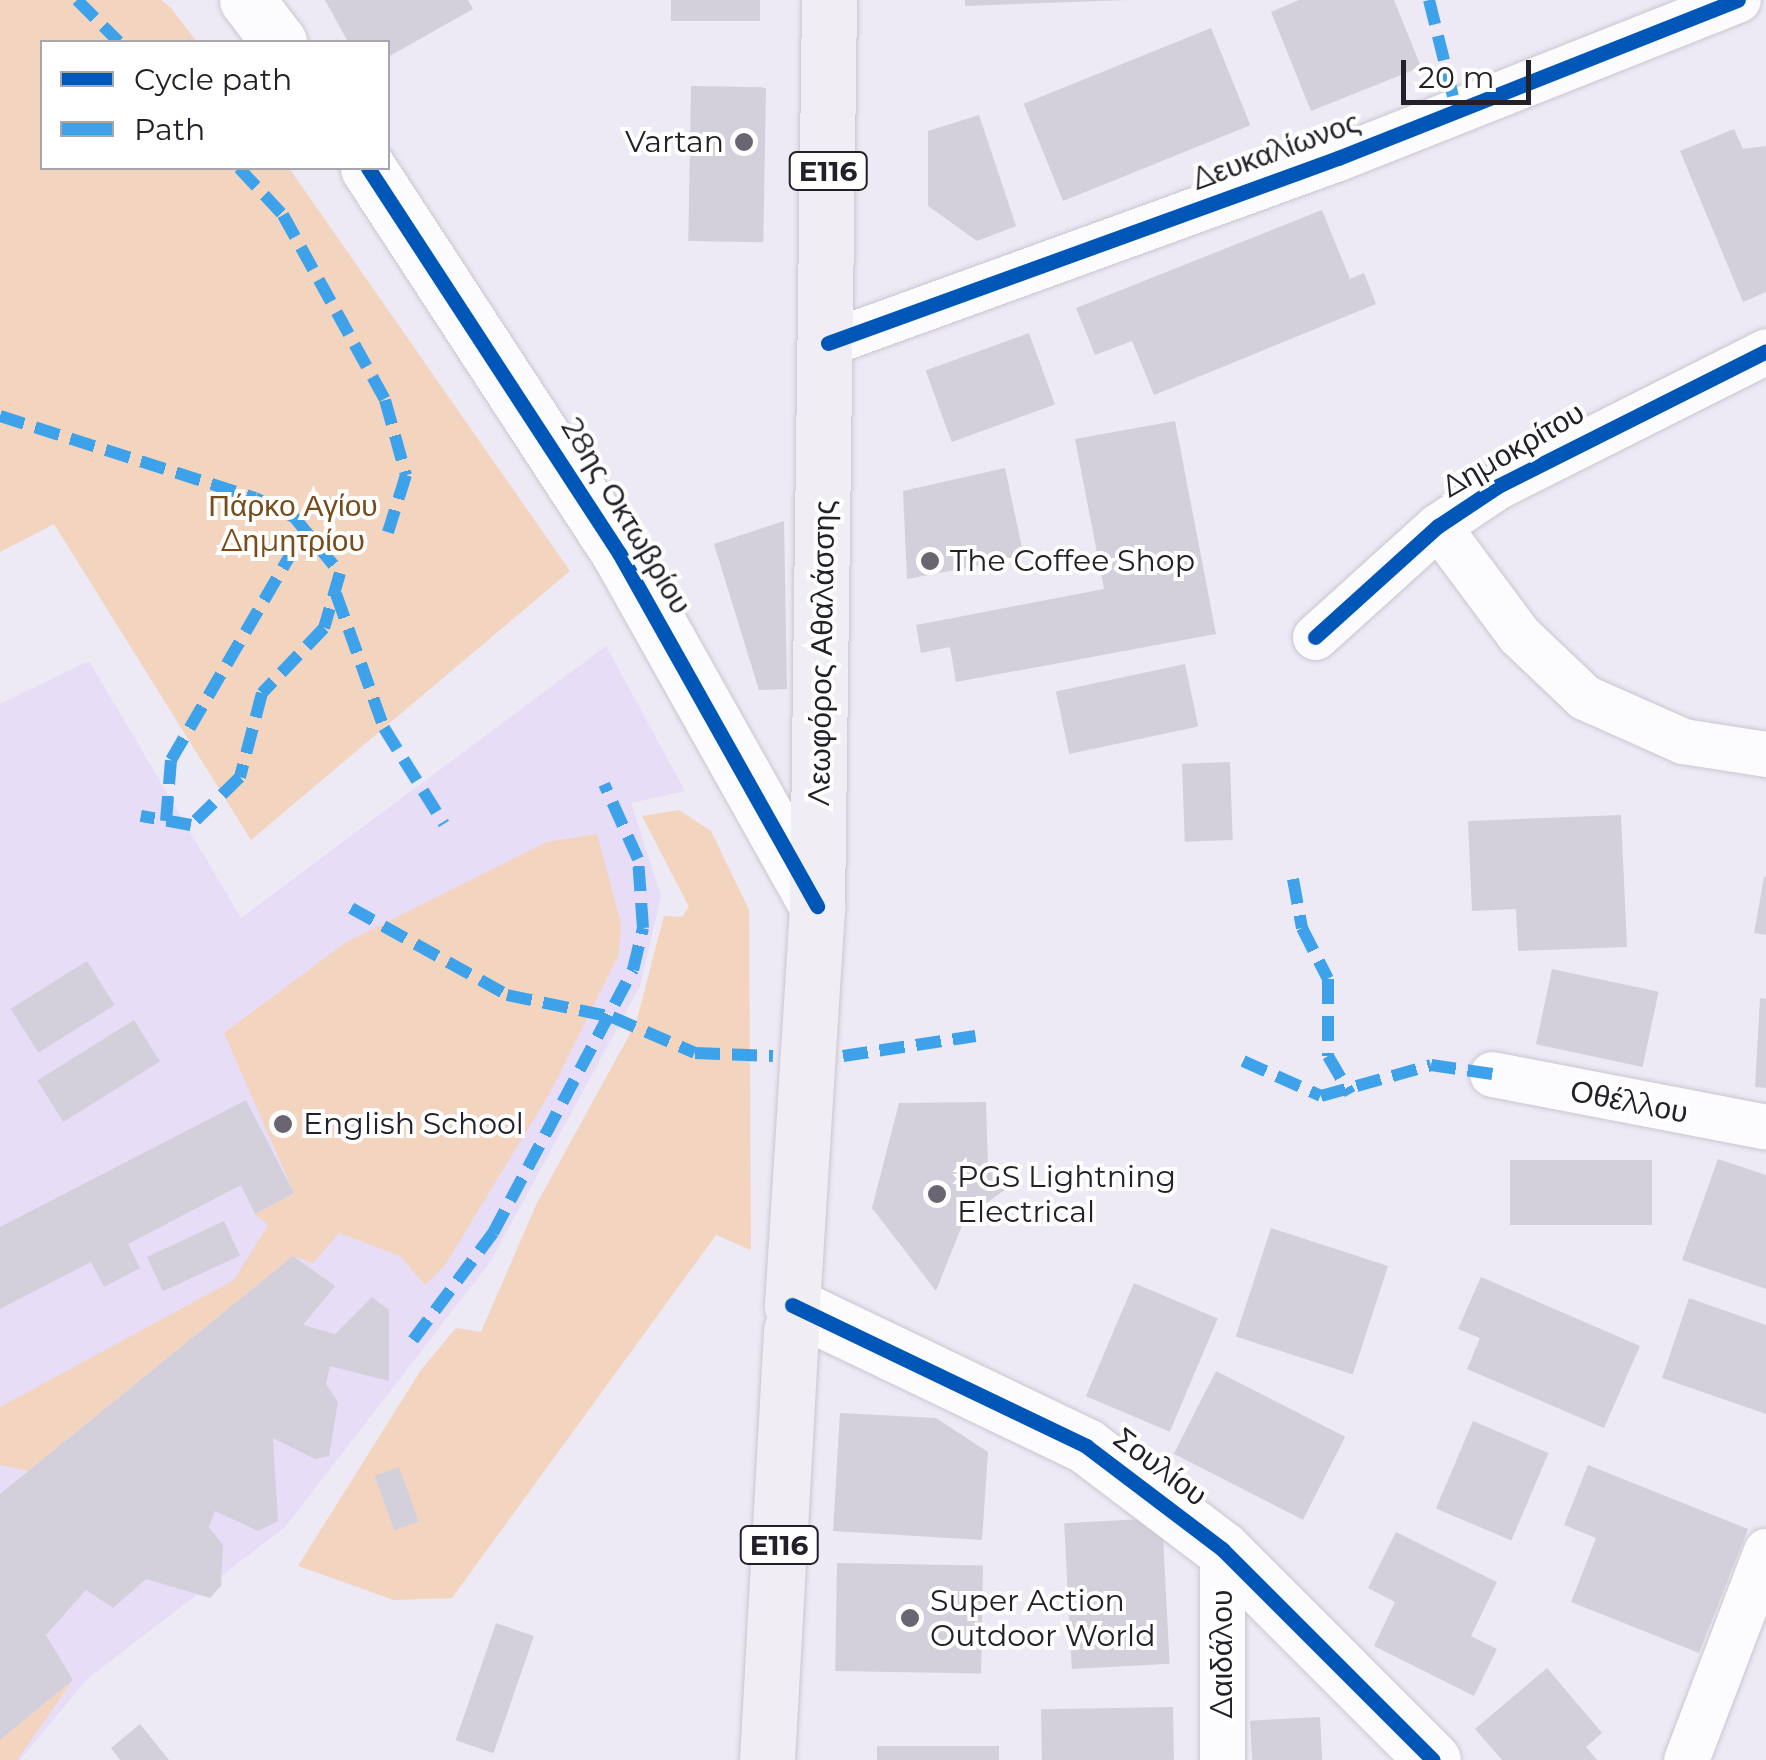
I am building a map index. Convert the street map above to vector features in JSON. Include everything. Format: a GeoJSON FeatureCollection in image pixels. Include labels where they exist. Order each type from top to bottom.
{"type":"FeatureCollection","features":[{"type":"Feature","properties":{"kind":"main road","name":"Λεωφόρος Αθαλάσσης"},"geometry":{"type":"LineString","coordinates":[[767,1760],[817,906],[828,342],[829,0]]}},
{"type":"Feature","properties":{"kind":"street"},"geometry":{"type":"LineString","coordinates":[[246,0],[278,40]]}},
{"type":"Feature","properties":{"kind":"street","name":"Δευκαλίωνος"},"geometry":{"type":"LineString","coordinates":[[828,342],[1338,158],[1738,0]]}},
{"type":"Feature","properties":{"kind":"street","name":"28ης Οκτωβρίου"},"geometry":{"type":"LineString","coordinates":[[369,170],[619,553],[817,906]]}},
{"type":"Feature","properties":{"kind":"street","name":"Δημοκρίτου"},"geometry":{"type":"LineString","coordinates":[[1315,637],[1438,526],[1602,428],[1766,351]]}},
{"type":"Feature","properties":{"kind":"street"},"geometry":{"type":"LineString","coordinates":[[1438,526],[1519,634],[1584,697],[1682,741],[1766,754]]}},
{"type":"Feature","properties":{"kind":"street","name":"Οθέλλου"},"geometry":{"type":"LineString","coordinates":[[1492,1074],[1766,1126]]}},
{"type":"Feature","properties":{"kind":"street","name":"Σουλίου"},"geometry":{"type":"LineString","coordinates":[[792,1317],[1086,1446],[1222,1549],[1432,1760]]}},
{"type":"Feature","properties":{"kind":"street","name":"Δαιδάλου"},"geometry":{"type":"LineString","coordinates":[[1222,1549],[1222,1760]]}},
{"type":"Feature","properties":{"kind":"street"},"geometry":{"type":"LineString","coordinates":[[1686,1760],[1766,1551]]}},
{"type":"Feature","properties":{"kind":"shaded area","name":"English School"},"geometry":{"type":"Polygon","coordinates":[[[606,646],[685,791],[631,803],[661,896],[640,986],[491,1261],[285,1527],[87,1679],[20,1760],[0,1760],[0,704],[89,661],[241,918],[606,646]]]}},
{"type":"Feature","properties":{"kind":"green space","name":"Πάρκο Αγίου Δημητρίου"},"geometry":{"type":"Polygon","coordinates":[[[0,0],[161,0],[195,40],[40,40],[40,170],[290,170],[570,571],[251,840],[54,524],[0,552],[0,0]]]}},
{"type":"Feature","properties":{"kind":"green space"},"geometry":{"type":"Polygon","coordinates":[[[679,810],[711,831],[749,910],[751,1250],[716,1235],[452,1598],[394,1600],[298,1566],[421,1370],[456,1328],[481,1332],[537,1203],[636,1023],[664,916],[682,917],[689,907],[642,816],[679,810]]]}},
{"type":"Feature","properties":{"kind":"green space"},"geometry":{"type":"Polygon","coordinates":[[[597,834],[621,923],[619,954],[551,1091],[445,1265],[425,1285],[400,1256],[339,1233],[313,1263],[293,1256],[28,1471],[0,1465],[0,1407],[234,1280],[268,1225],[255,1214],[294,1193],[224,1033],[345,943],[547,842],[597,834]]]}},
{"type":"Feature","properties":{"kind":"green space"},"geometry":{"type":"Polygon","coordinates":[[[73,1680],[17,1760],[0,1760],[0,1740],[73,1680]]]}},
{"type":"Feature","properties":{"kind":"building"},"geometry":{"type":"Polygon","coordinates":[[[325,0],[468,0],[473,9],[390,56],[390,40],[347,40],[325,0]]]}},
{"type":"Feature","properties":{"kind":"building"},"geometry":{"type":"Polygon","coordinates":[[[671,0],[760,0],[760,21],[671,21],[671,0]]]}},
{"type":"Feature","properties":{"kind":"building"},"geometry":{"type":"Polygon","coordinates":[[[965,0],[1127,0],[965,6],[965,0]]]}},
{"type":"Feature","properties":{"kind":"building"},"geometry":{"type":"Polygon","coordinates":[[[1299,0],[1394,0],[1421,67],[1311,111],[1271,12],[1299,0]]]}},
{"type":"Feature","properties":{"kind":"building"},"geometry":{"type":"Polygon","coordinates":[[[1211,28],[1250,125],[1063,201],[1024,104],[1211,28]]]}},
{"type":"Feature","properties":{"kind":"building"},"geometry":{"type":"Polygon","coordinates":[[[691,86],[766,87],[763,242],[688,241],[691,86]]]}},
{"type":"Feature","properties":{"kind":"building"},"geometry":{"type":"Polygon","coordinates":[[[979,115],[1016,226],[977,241],[928,206],[928,131],[979,115]]]}},
{"type":"Feature","properties":{"kind":"building"},"geometry":{"type":"Polygon","coordinates":[[[1734,129],[1743,149],[1766,146],[1766,292],[1743,302],[1680,151],[1734,129]]]}},
{"type":"Feature","properties":{"kind":"building"},"geometry":{"type":"Polygon","coordinates":[[[1322,210],[1350,279],[1364,273],[1376,304],[1154,395],[1132,341],[1095,355],[1076,308],[1322,210]]]}},
{"type":"Feature","properties":{"kind":"building"},"geometry":{"type":"Polygon","coordinates":[[[1029,333],[1055,404],[952,442],[926,371],[1029,333]]]}},
{"type":"Feature","properties":{"kind":"building"},"geometry":{"type":"Polygon","coordinates":[[[1175,421],[1216,634],[956,682],[950,647],[921,653],[916,625],[1104,589],[1075,439],[1175,421]]]}},
{"type":"Feature","properties":{"kind":"building"},"geometry":{"type":"Polygon","coordinates":[[[1005,468],[1024,557],[907,579],[903,491],[1005,468]]]}},
{"type":"Feature","properties":{"kind":"building"},"geometry":{"type":"Polygon","coordinates":[[[784,521],[787,689],[759,690],[714,544],[784,521]]]}},
{"type":"Feature","properties":{"kind":"building"},"geometry":{"type":"Polygon","coordinates":[[[1185,664],[1198,727],[1069,754],[1056,691],[1185,664]]]}},
{"type":"Feature","properties":{"kind":"building"},"geometry":{"type":"Polygon","coordinates":[[[1230,762],[1233,840],[1185,842],[1182,764],[1230,762]]]}},
{"type":"Feature","properties":{"kind":"building"},"geometry":{"type":"Polygon","coordinates":[[[1621,815],[1627,947],[1518,951],[1516,909],[1472,911],[1468,821],[1621,815]]]}},
{"type":"Feature","properties":{"kind":"building"},"geometry":{"type":"Polygon","coordinates":[[[1766,877],[1766,935],[1754,933],[1766,877]]]}},
{"type":"Feature","properties":{"kind":"building"},"geometry":{"type":"Polygon","coordinates":[[[87,961],[115,1005],[38,1053],[11,1009],[87,961]]]}},
{"type":"Feature","properties":{"kind":"building"},"geometry":{"type":"Polygon","coordinates":[[[1552,969],[1659,992],[1643,1067],[1536,1044],[1552,969]]]}},
{"type":"Feature","properties":{"kind":"building"},"geometry":{"type":"Polygon","coordinates":[[[1760,998],[1766,999],[1766,1088],[1755,1087],[1760,998]]]}},
{"type":"Feature","properties":{"kind":"building"},"geometry":{"type":"Polygon","coordinates":[[[134,1020],[160,1062],[63,1122],[37,1080],[134,1020]]]}},
{"type":"Feature","properties":{"kind":"building"},"geometry":{"type":"Polygon","coordinates":[[[246,1100],[294,1193],[255,1214],[241,1185],[128,1244],[140,1268],[104,1287],[91,1262],[0,1309],[0,1227],[246,1100]]]}},
{"type":"Feature","properties":{"kind":"building","name":"PGS Lightning Electrical"},"geometry":{"type":"Polygon","coordinates":[[[986,1102],[988,1168],[1019,1180],[965,1218],[936,1291],[872,1208],[899,1103],[986,1102]]]}},
{"type":"Feature","properties":{"kind":"building"},"geometry":{"type":"Polygon","coordinates":[[[1718,1159],[1766,1175],[1766,1289],[1682,1260],[1718,1159]]]}},
{"type":"Feature","properties":{"kind":"building"},"geometry":{"type":"Polygon","coordinates":[[[1510,1160],[1652,1160],[1652,1225],[1510,1225],[1510,1160]]]}},
{"type":"Feature","properties":{"kind":"building"},"geometry":{"type":"Polygon","coordinates":[[[224,1221],[240,1255],[163,1291],[147,1257],[224,1221]]]}},
{"type":"Feature","properties":{"kind":"building"},"geometry":{"type":"Polygon","coordinates":[[[1271,1228],[1388,1266],[1353,1374],[1236,1336],[1271,1228]]]}},
{"type":"Feature","properties":{"kind":"building"},"geometry":{"type":"Polygon","coordinates":[[[293,1256],[335,1286],[303,1325],[335,1334],[372,1297],[389,1310],[389,1381],[330,1366],[326,1384],[338,1402],[329,1456],[315,1459],[273,1438],[278,1521],[258,1531],[215,1511],[209,1527],[223,1545],[221,1586],[210,1598],[146,1579],[113,1608],[86,1590],[46,1635],[73,1680],[0,1740],[0,1494],[293,1256]]]}},
{"type":"Feature","properties":{"kind":"building"},"geometry":{"type":"Polygon","coordinates":[[[1481,1277],[1640,1346],[1604,1428],[1467,1369],[1480,1338],[1458,1329],[1481,1277]]]}},
{"type":"Feature","properties":{"kind":"building"},"geometry":{"type":"Polygon","coordinates":[[[1134,1283],[1218,1319],[1170,1432],[1086,1396],[1134,1283]]]}},
{"type":"Feature","properties":{"kind":"building"},"geometry":{"type":"Polygon","coordinates":[[[1689,1298],[1766,1325],[1766,1414],[1662,1378],[1689,1298]]]}},
{"type":"Feature","properties":{"kind":"building"},"geometry":{"type":"Polygon","coordinates":[[[1216,1371],[1345,1437],[1303,1520],[1174,1454],[1216,1371]]]}},
{"type":"Feature","properties":{"kind":"building"},"geometry":{"type":"Polygon","coordinates":[[[840,1413],[936,1418],[988,1452],[982,1540],[833,1531],[840,1413]]]}},
{"type":"Feature","properties":{"kind":"building"},"geometry":{"type":"Polygon","coordinates":[[[1473,1421],[1548,1453],[1511,1540],[1436,1508],[1473,1421]]]}},
{"type":"Feature","properties":{"kind":"building"},"geometry":{"type":"Polygon","coordinates":[[[1588,1465],[1748,1529],[1699,1653],[1571,1602],[1596,1538],[1564,1525],[1588,1465]]]}},
{"type":"Feature","properties":{"kind":"building"},"geometry":{"type":"Polygon","coordinates":[[[399,1467],[419,1522],[394,1530],[375,1476],[399,1467]]]}},
{"type":"Feature","properties":{"kind":"building"},"geometry":{"type":"Polygon","coordinates":[[[1162,1518],[1170,1664],[1072,1669],[1064,1523],[1162,1518]]]}},
{"type":"Feature","properties":{"kind":"building"},"geometry":{"type":"Polygon","coordinates":[[[1396,1532],[1497,1582],[1471,1636],[1497,1649],[1474,1696],[1374,1646],[1395,1602],[1368,1588],[1396,1532]]]}},
{"type":"Feature","properties":{"kind":"building","name":"Super Action Outdoor World"},"geometry":{"type":"Polygon","coordinates":[[[837,1563],[983,1566],[981,1674],[835,1671],[837,1563]]]}},
{"type":"Feature","properties":{"kind":"building"},"geometry":{"type":"Polygon","coordinates":[[[496,1623],[534,1636],[493,1753],[456,1740],[496,1623]]]}},
{"type":"Feature","properties":{"kind":"building"},"geometry":{"type":"Polygon","coordinates":[[[1547,1668],[1602,1733],[1586,1747],[1597,1760],[1502,1760],[1475,1729],[1547,1668]]]}},
{"type":"Feature","properties":{"kind":"building"},"geometry":{"type":"Polygon","coordinates":[[[1173,1707],[1174,1760],[1042,1760],[1041,1709],[1173,1707]]]}},
{"type":"Feature","properties":{"kind":"building"},"geometry":{"type":"Polygon","coordinates":[[[1320,1717],[1322,1760],[1252,1760],[1250,1721],[1320,1717]]]}},
{"type":"Feature","properties":{"kind":"building"},"geometry":{"type":"Polygon","coordinates":[[[140,1724],[169,1760],[120,1760],[111,1748],[140,1724]]]}},
{"type":"Feature","properties":{"kind":"building"},"geometry":{"type":"Polygon","coordinates":[[[877,1746],[999,1746],[999,1760],[877,1760],[877,1746]]]}},
{"type":"Feature","properties":{"kind":"marked path"},"geometry":{"type":"LineString","coordinates":[[77,0],[117,40]]}},
{"type":"Feature","properties":{"kind":"marked path"},"geometry":{"type":"LineString","coordinates":[[1429,0],[1457,112]]}},
{"type":"Feature","properties":{"kind":"marked path"},"geometry":{"type":"LineString","coordinates":[[241,170],[283,215],[385,400],[406,475],[388,532]]}},
{"type":"Feature","properties":{"kind":"marked path"},"geometry":{"type":"LineString","coordinates":[[0,416],[255,498],[294,517],[340,573],[324,628],[262,693],[240,777],[191,825],[141,816]]}},
{"type":"Feature","properties":{"kind":"marked path"},"geometry":{"type":"LineString","coordinates":[[166,821],[171,760],[306,528]]}},
{"type":"Feature","properties":{"kind":"marked path"},"geometry":{"type":"LineString","coordinates":[[336,594],[384,728],[444,824]]}},
{"type":"Feature","properties":{"kind":"marked path"},"geometry":{"type":"LineString","coordinates":[[413,1340],[493,1233],[633,970],[643,928],[638,859],[604,784]]}},
{"type":"Feature","properties":{"kind":"marked path"},"geometry":{"type":"LineString","coordinates":[[1293,879],[1302,928],[1328,979],[1328,1056],[1350,1094]]}},
{"type":"Feature","properties":{"kind":"marked path"},"geometry":{"type":"LineString","coordinates":[[351,908],[507,995],[612,1017],[695,1053],[773,1056]]}},
{"type":"Feature","properties":{"kind":"marked path"},"geometry":{"type":"LineString","coordinates":[[843,1056],[975,1036]]}},
{"type":"Feature","properties":{"kind":"marked path"},"geometry":{"type":"LineString","coordinates":[[1243,1061],[1321,1096],[1431,1065],[1492,1074]]}},
{"type":"Feature","properties":{"kind":"cycle path"},"geometry":{"type":"LineString","coordinates":[[828,343],[1338,158],[1738,0]]}},
{"type":"Feature","properties":{"kind":"cycle path"},"geometry":{"type":"LineString","coordinates":[[369,170],[619,553],[817,906]]}},
{"type":"Feature","properties":{"kind":"cycle path"},"geometry":{"type":"LineString","coordinates":[[1315,637],[1438,526],[1498,486],[1766,351]]}},
{"type":"Feature","properties":{"kind":"cycle path"},"geometry":{"type":"LineString","coordinates":[[792,1305],[1086,1446],[1222,1549],[1433,1760]]}},
{"type":"Feature","properties":{"kind":"place","name":"Vartan"},"geometry":{"type":"Point","coordinates":[744,142]}},
{"type":"Feature","properties":{"kind":"place","name":"The Coffee Shop"},"geometry":{"type":"Point","coordinates":[930,561]}},
{"type":"Feature","properties":{"kind":"place","name":"English School"},"geometry":{"type":"Point","coordinates":[283,1124]}},
{"type":"Feature","properties":{"kind":"place","name":"PGS Lightning Electrical"},"geometry":{"type":"Point","coordinates":[937,1194]}},
{"type":"Feature","properties":{"kind":"place","name":"Super Action Outdoor World"},"geometry":{"type":"Point","coordinates":[910,1618]}}]}
